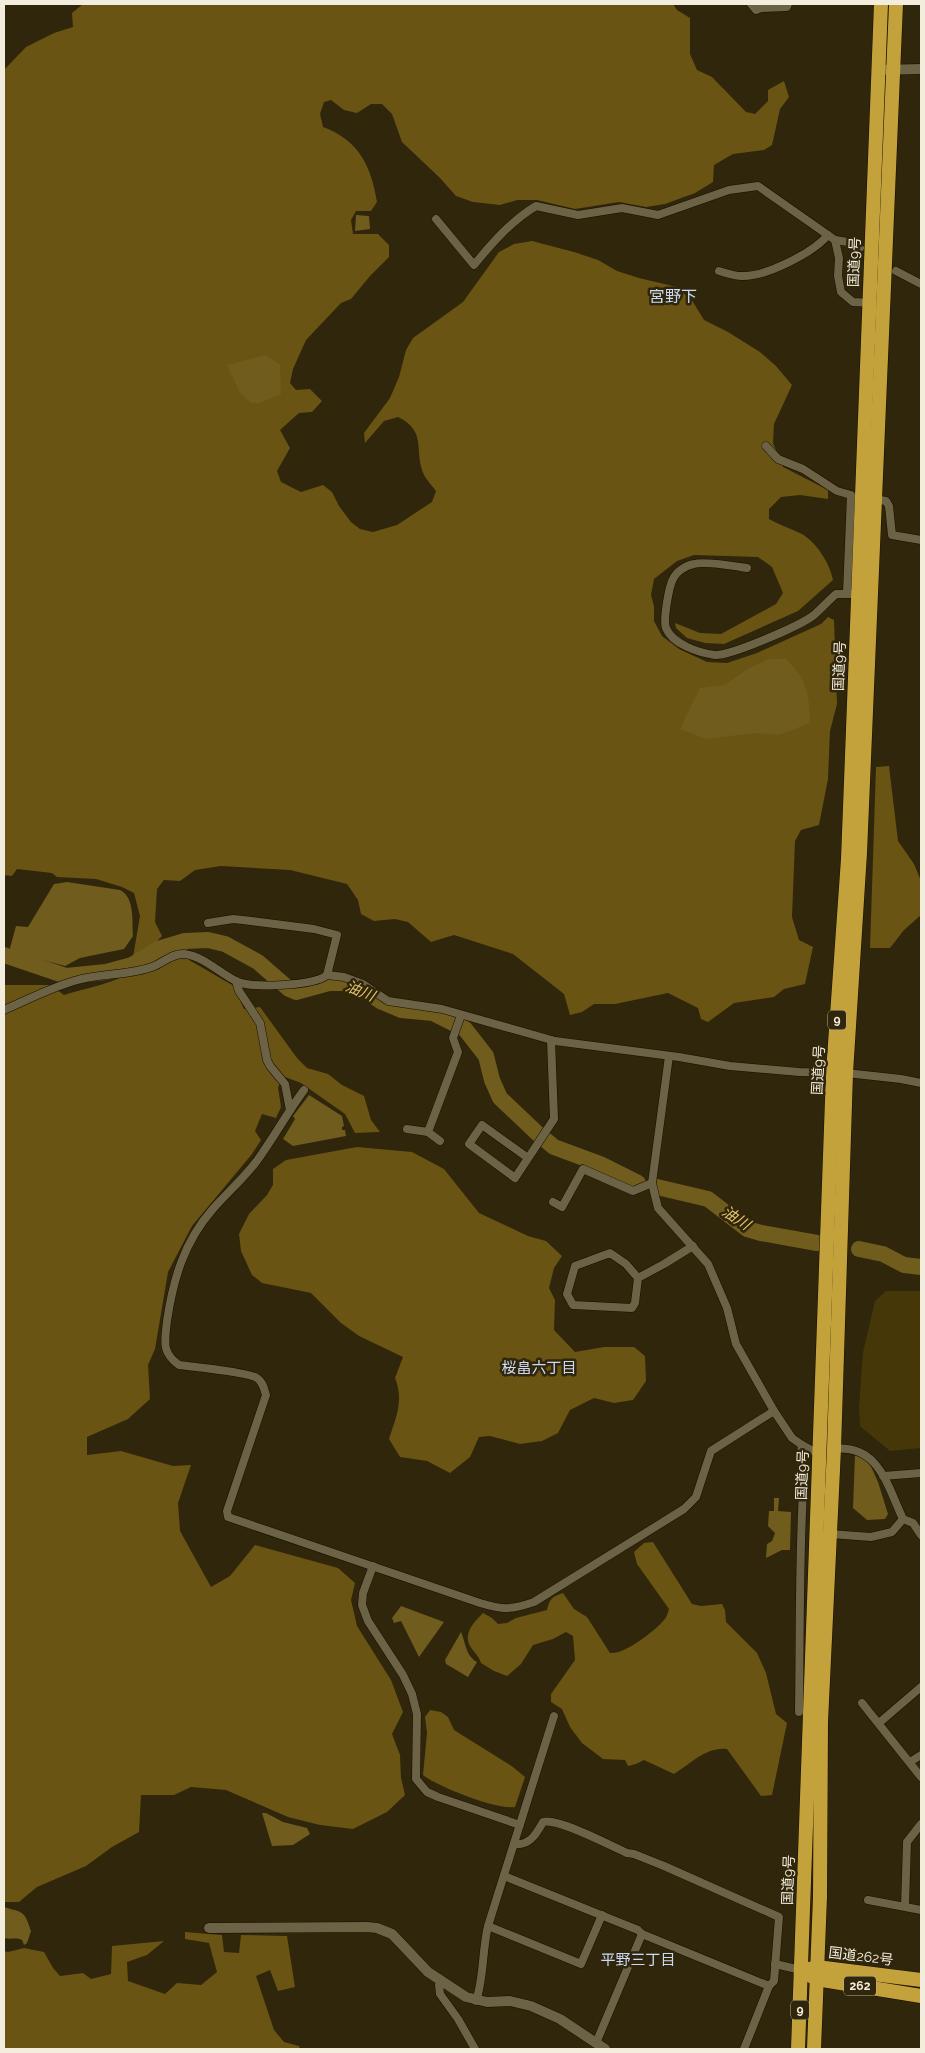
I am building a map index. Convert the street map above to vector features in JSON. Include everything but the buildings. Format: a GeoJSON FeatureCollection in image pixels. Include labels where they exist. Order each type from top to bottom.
{"type":"FeatureCollection","features":[{"type":"Feature","properties":{"kind":"highway","name":"国道9号"},"geometry":{"type":"LineString","coordinates":[[798,2049],[819,1454],[827,1286],[840,1073],[860,853],[874,499],[878,70],[881,4]]}},
{"type":"Feature","properties":{"kind":"highway","name":"国道9号"},"geometry":{"type":"LineString","coordinates":[[814,2049],[820,1897],[820,1722],[834,1449],[840,1073],[848,859],[853,593],[894,70],[896,4]]}},
{"type":"Feature","properties":{"kind":"highway","name":"国道262号"},"geometry":{"type":"LineString","coordinates":[[801,1970],[921,1996]]}},
{"type":"Feature","properties":{"kind":"highway","name":"国道262号"},"geometry":{"type":"LineString","coordinates":[[817,1973],[921,1980]]}},
{"type":"Feature","properties":{"kind":"street"},"geometry":{"type":"LineString","coordinates":[[751,4],[756,10],[761,8],[787,7],[788,4]]}},
{"type":"Feature","properties":{"kind":"street"},"geometry":{"type":"LineString","coordinates":[[878,70],[921,69]]}},
{"type":"Feature","properties":{"kind":"street"},"geometry":{"type":"LineString","coordinates":[[436,219],[474,265],[509,226],[536,206],[578,215],[622,208],[658,215],[729,190],[758,186],[831,238],[848,242],[860,248]]}},
{"type":"Feature","properties":{"kind":"street"},"geometry":{"type":"LineString","coordinates":[[831,238],[839,258],[838,276],[841,292],[853,302],[876,303]]}},
{"type":"Feature","properties":{"kind":"street"},"geometry":{"type":"LineString","coordinates":[[719,271],[742,276],[758,274],[784,264],[831,238]]}},
{"type":"Feature","properties":{"kind":"street"},"geometry":{"type":"LineString","coordinates":[[896,271],[921,284]]}},
{"type":"Feature","properties":{"kind":"street"},"geometry":{"type":"LineString","coordinates":[[747,568],[694,563],[678,572],[672,580],[665,616],[666,628],[674,638],[686,646],[701,652],[715,655],[725,654],[792,627],[813,616],[836,594],[853,593],[851,495],[837,491],[803,469],[778,459],[766,446]]}},
{"type":"Feature","properties":{"kind":"street"},"geometry":{"type":"LineString","coordinates":[[874,499],[886,501],[889,506],[892,535],[921,540]]}},
{"type":"Feature","properties":{"kind":"street"},"geometry":{"type":"LineString","coordinates":[[4,1010],[74,981],[99,976],[125,974],[153,966],[178,954],[184,954],[203,961],[236,981],[247,985],[302,983],[322,979],[327,975],[337,935],[333,933],[233,919],[208,922]]}},
{"type":"Feature","properties":{"kind":"street"},"geometry":{"type":"LineString","coordinates":[[327,975],[344,977],[363,984],[388,1001],[442,1009],[552,1040],[730,1066],[799,1072],[840,1073],[901,1079],[921,1083]]}},
{"type":"Feature","properties":{"kind":"street"},"geometry":{"type":"LineString","coordinates":[[236,981],[239,991],[260,1023],[267,1060],[285,1084],[290,1110]]}},
{"type":"Feature","properties":{"kind":"street"},"geometry":{"type":"LineString","coordinates":[[428,1132],[458,1052],[453,1038],[461,1015]]}},
{"type":"Feature","properties":{"kind":"street"},"geometry":{"type":"LineString","coordinates":[[528,1158],[482,1125],[468,1144],[515,1178],[554,1119],[552,1040]]}},
{"type":"Feature","properties":{"kind":"street"},"geometry":{"type":"LineString","coordinates":[[669,1056],[652,1183],[658,1208],[708,1264],[727,1308],[736,1344],[774,1411],[792,1438],[819,1454],[834,1449],[851,1449],[871,1458],[884,1476],[902,1519],[913,1523],[921,1535]]}},
{"type":"Feature","properties":{"kind":"street"},"geometry":{"type":"LineString","coordinates":[[304,1090],[256,1162],[211,1212],[190,1241],[179,1265],[171,1295],[165,1340],[166,1351],[171,1359],[179,1365],[251,1374],[261,1381],[266,1395],[227,1511],[228,1518],[500,1610],[516,1609],[534,1602],[684,1509],[696,1497],[711,1451],[774,1411]]}},
{"type":"Feature","properties":{"kind":"street"},"geometry":{"type":"LineString","coordinates":[[407,1129],[428,1132],[440,1141]]}},
{"type":"Feature","properties":{"kind":"street"},"geometry":{"type":"LineString","coordinates":[[562,1207],[583,1169],[633,1191],[652,1183]]}},
{"type":"Feature","properties":{"kind":"street"},"geometry":{"type":"LineString","coordinates":[[553,1202],[569,1212]]}},
{"type":"Feature","properties":{"kind":"street"},"geometry":{"type":"LineString","coordinates":[[638,1278],[693,1246]]}},
{"type":"Feature","properties":{"kind":"street"},"geometry":{"type":"LineString","coordinates":[[610,1253],[626,1264],[638,1278],[636,1303],[632,1308],[573,1306],[567,1294],[575,1266],[610,1253]]}},
{"type":"Feature","properties":{"kind":"street"},"geometry":{"type":"LineString","coordinates":[[799,1712],[800,1548],[804,1486],[800,1453],[802,1445]]}},
{"type":"Feature","properties":{"kind":"street"},"geometry":{"type":"LineString","coordinates":[[884,1476],[921,1473]]}},
{"type":"Feature","properties":{"kind":"street"},"geometry":{"type":"LineString","coordinates":[[830,1534],[871,1537],[892,1532],[902,1519]]}},
{"type":"Feature","properties":{"kind":"street"},"geometry":{"type":"LineString","coordinates":[[373,1566],[363,1593],[362,1605],[368,1621],[403,1675],[412,1694],[418,1724],[416,1779],[427,1792],[438,1797],[520,1825]]}},
{"type":"Feature","properties":{"kind":"street"},"geometry":{"type":"LineString","coordinates":[[879,1724],[921,1687]]}},
{"type":"Feature","properties":{"kind":"street"},"geometry":{"type":"LineString","coordinates":[[862,1703],[921,1777]]}},
{"type":"Feature","properties":{"kind":"street"},"geometry":{"type":"LineString","coordinates":[[476,2000],[488,1926],[554,1716]]}},
{"type":"Feature","properties":{"kind":"street"},"geometry":{"type":"LineString","coordinates":[[910,1762],[921,1755]]}},
{"type":"Feature","properties":{"kind":"street"},"geometry":{"type":"LineString","coordinates":[[514,1844],[522,1845],[533,1839],[543,1822],[549,1820],[627,1853],[664,1866],[779,1917],[774,1980],[769,1986],[744,2049]]}},
{"type":"Feature","properties":{"kind":"street"},"geometry":{"type":"LineString","coordinates":[[905,1906],[907,1842],[921,1824]]}},
{"type":"Feature","properties":{"kind":"street"},"geometry":{"type":"LineString","coordinates":[[504,1876],[602,1915],[638,1930],[642,1934],[769,1986]]}},
{"type":"Feature","properties":{"kind":"street"},"geometry":{"type":"LineString","coordinates":[[868,1900],[921,1910]]}},
{"type":"Feature","properties":{"kind":"street"},"geometry":{"type":"LineString","coordinates":[[488,1926],[581,1964],[602,1915]]}},
{"type":"Feature","properties":{"kind":"street"},"geometry":{"type":"LineString","coordinates":[[209,1928],[377,1928],[392,1934],[428,1972],[441,1982],[476,2000],[522,2003],[560,2019],[600,2046],[642,1934]]}},
{"type":"Feature","properties":{"kind":"street"},"geometry":{"type":"LineString","coordinates":[[775,1964],[801,1970]]}},
{"type":"Feature","properties":{"kind":"street"},"geometry":{"type":"LineString","coordinates":[[441,1982],[439,1985],[440,1994],[458,2019],[475,2049]]}},
{"type":"Feature","properties":{"kind":"shaded area"},"geometry":{"type":"Polygon","coordinates":[[[83,4],[673,4],[677,10],[690,18],[690,54],[697,70],[712,77],[746,112],[755,114],[768,101],[768,90],[784,81],[789,97],[780,109],[772,145],[764,150],[733,154],[714,165],[713,182],[695,193],[665,204],[646,207],[619,202],[575,209],[537,200],[517,200],[500,205],[473,202],[456,196],[402,142],[392,114],[382,104],[371,104],[357,113],[344,110],[331,100],[324,102],[320,114],[323,127],[346,139],[361,156],[371,177],[377,202],[371,211],[356,211],[351,220],[353,234],[378,234],[389,245],[389,257],[351,299],[341,303],[306,340],[293,369],[290,383],[296,390],[310,389],[322,401],[312,412],[299,413],[280,430],[290,448],[277,471],[281,482],[301,492],[323,485],[332,492],[339,506],[351,522],[360,529],[373,532],[397,525],[432,502],[436,491],[424,475],[417,435],[413,429],[398,417],[384,421],[365,443],[364,433],[390,398],[399,377],[406,350],[413,338],[463,302],[499,252],[514,244],[532,241],[574,252],[598,260],[617,271],[677,287],[693,302],[704,320],[760,352],[776,366],[792,385],[774,424],[773,443],[783,467],[828,490],[828,499],[800,495],[781,497],[769,509],[769,519],[808,538],[818,548],[826,561],[833,580],[798,611],[724,644],[705,643],[687,638],[676,628],[675,623],[700,633],[721,634],[776,604],[783,593],[772,567],[758,557],[694,555],[677,561],[654,579],[651,595],[654,606],[654,621],[662,636],[679,649],[707,662],[727,663],[757,653],[821,624],[828,617],[834,620],[837,704],[830,731],[828,779],[819,825],[801,830],[795,841],[792,917],[799,940],[813,947],[805,984],[784,989],[774,997],[734,1003],[708,1022],[701,1019],[698,1008],[668,993],[615,1004],[594,1004],[582,1012],[570,1015],[564,994],[513,954],[454,935],[431,942],[408,922],[395,919],[374,921],[361,914],[358,900],[347,884],[290,870],[221,866],[195,870],[180,881],[164,880],[157,889],[155,922],[162,936],[151,947],[133,957],[140,916],[134,893],[96,879],[57,877],[52,873],[17,869],[12,876],[4,875],[4,70],[26,47],[54,33],[73,27],[72,13],[83,4]]]}},
{"type":"Feature","properties":{"kind":"shaded area"},"geometry":{"type":"Polygon","coordinates":[[[356,215],[369,216],[370,229],[355,231],[356,215]]]}},
{"type":"Feature","properties":{"kind":"shaded area"},"geometry":{"type":"Polygon","coordinates":[[[266,355],[280,365],[281,394],[260,403],[251,403],[240,393],[227,365],[266,355]]]}},
{"type":"Feature","properties":{"kind":"shaded area"},"geometry":{"type":"Polygon","coordinates":[[[769,659],[786,659],[799,674],[808,696],[810,723],[779,735],[755,733],[706,739],[680,729],[700,688],[725,685],[746,670],[769,659]]]}},
{"type":"Feature","properties":{"kind":"shaded area"},"geometry":{"type":"Polygon","coordinates":[[[889,766],[898,841],[914,864],[921,881],[921,915],[904,930],[890,948],[870,948],[876,767],[889,766]]]}},
{"type":"Feature","properties":{"kind":"shaded area"},"geometry":{"type":"Polygon","coordinates":[[[67,882],[120,890],[125,893],[132,910],[133,936],[124,949],[80,958],[65,966],[12,952],[10,948],[16,926],[28,927],[54,884],[67,882]]]}},
{"type":"Feature","properties":{"kind":"shaded area"},"geometry":{"type":"Polygon","coordinates":[[[186,945],[189,960],[234,986],[244,1009],[260,1007],[297,1058],[307,1068],[328,1074],[342,1085],[364,1096],[371,1120],[380,1132],[355,1133],[345,1114],[301,1083],[285,1077],[278,1087],[281,1107],[276,1118],[262,1114],[255,1131],[261,1140],[252,1154],[192,1226],[168,1272],[155,1349],[148,1365],[150,1399],[128,1419],[87,1437],[87,1455],[121,1451],[173,1466],[191,1465],[178,1503],[180,1531],[211,1587],[230,1576],[255,1545],[338,1568],[355,1583],[351,1600],[357,1626],[391,1680],[403,1712],[392,1734],[400,1755],[401,1778],[405,1795],[387,1812],[353,1829],[320,1825],[288,1817],[226,1790],[191,1787],[174,1795],[141,1795],[139,1832],[112,1847],[86,1866],[37,1887],[19,1902],[4,1902],[4,985],[50,985],[64,995],[117,979],[168,950],[186,945]]]}},
{"type":"Feature","properties":{"kind":"shaded area"},"geometry":{"type":"Polygon","coordinates":[[[309,1095],[342,1116],[344,1126],[342,1130],[345,1130],[346,1136],[293,1146],[283,1139],[295,1119],[293,1116],[309,1095]]]}},
{"type":"Feature","properties":{"kind":"shaded area"},"geometry":{"type":"Polygon","coordinates":[[[357,1147],[412,1152],[444,1169],[479,1213],[528,1236],[546,1241],[562,1256],[554,1268],[549,1288],[555,1300],[554,1330],[575,1352],[604,1347],[634,1347],[645,1356],[646,1381],[633,1400],[614,1403],[594,1398],[570,1410],[558,1433],[542,1441],[520,1444],[490,1436],[479,1437],[470,1457],[450,1473],[427,1461],[400,1457],[389,1439],[399,1402],[398,1386],[395,1378],[403,1357],[359,1336],[341,1323],[311,1293],[262,1283],[252,1275],[241,1251],[239,1234],[249,1214],[267,1195],[273,1185],[273,1169],[286,1160],[357,1147]]]}},
{"type":"Feature","properties":{"kind":"shaded area"},"geometry":{"type":"Polygon","coordinates":[[[886,1291],[921,1291],[921,1448],[890,1451],[860,1426],[859,1407],[863,1352],[875,1301],[886,1291]]]}},
{"type":"Feature","properties":{"kind":"shaded area"},"geometry":{"type":"Polygon","coordinates":[[[855,1455],[869,1462],[878,1482],[888,1514],[885,1519],[867,1520],[853,1508],[855,1455]]]}},
{"type":"Feature","properties":{"kind":"shaded area"},"geometry":{"type":"Polygon","coordinates":[[[774,1498],[779,1498],[778,1511],[791,1512],[790,1550],[782,1550],[766,1558],[767,1544],[772,1541],[775,1533],[768,1526],[769,1511],[774,1511],[774,1498]]]}},
{"type":"Feature","properties":{"kind":"shaded area"},"geometry":{"type":"Polygon","coordinates":[[[653,1542],[692,1604],[701,1606],[722,1604],[725,1610],[726,1622],[757,1653],[766,1673],[776,1714],[787,1723],[772,1795],[761,1796],[727,1749],[705,1753],[674,1774],[644,1760],[628,1766],[625,1760],[603,1759],[582,1743],[570,1727],[562,1709],[551,1702],[551,1694],[575,1660],[573,1636],[566,1632],[553,1639],[533,1645],[521,1664],[507,1676],[481,1663],[470,1646],[468,1641],[469,1632],[473,1624],[483,1613],[498,1624],[507,1623],[516,1618],[547,1610],[552,1598],[563,1593],[574,1609],[587,1617],[610,1653],[616,1653],[631,1646],[660,1625],[669,1609],[637,1564],[634,1552],[644,1543],[653,1542]]]}},
{"type":"Feature","properties":{"kind":"shaded area"},"geometry":{"type":"Polygon","coordinates":[[[401,1606],[444,1622],[419,1657],[401,1621],[394,1623],[392,1618],[401,1606]]]}},
{"type":"Feature","properties":{"kind":"shaded area"},"geometry":{"type":"Polygon","coordinates":[[[461,1632],[470,1656],[477,1662],[468,1677],[446,1664],[445,1660],[461,1632]]]}},
{"type":"Feature","properties":{"kind":"shaded area"},"geometry":{"type":"Polygon","coordinates":[[[430,1710],[441,1712],[448,1717],[454,1730],[513,1767],[525,1777],[515,1807],[495,1805],[468,1797],[423,1775],[427,1733],[425,1717],[430,1710]]]}},
{"type":"Feature","properties":{"kind":"shaded area"},"geometry":{"type":"Polygon","coordinates":[[[262,1813],[266,1813],[283,1822],[307,1828],[310,1834],[293,1845],[272,1846],[262,1813]]]}},
{"type":"Feature","properties":{"kind":"shaded area"},"geometry":{"type":"Polygon","coordinates":[[[4,1907],[22,1913],[27,1919],[31,1931],[27,1943],[24,1945],[20,1939],[4,1938],[4,1907]]]}},
{"type":"Feature","properties":{"kind":"shaded area"},"geometry":{"type":"Polygon","coordinates":[[[185,1932],[222,1935],[224,1952],[239,1953],[241,1935],[287,1936],[295,1987],[278,1991],[270,1970],[256,1976],[274,2030],[284,2042],[299,2046],[300,2049],[4,2049],[4,1951],[8,1952],[24,1948],[44,1952],[60,1976],[83,1973],[91,1979],[111,1974],[112,1946],[164,1941],[147,1955],[127,1962],[128,1981],[165,1994],[177,1983],[201,1985],[217,1972],[209,1943],[185,1939],[185,1932]]]}},
{"type":"Feature","properties":{"kind":"waterway","name":"油川"},"geometry":{"type":"LineString","coordinates":[[4,955],[66,976],[106,972],[132,965],[158,949],[185,941],[208,940],[225,944],[258,962],[289,989],[296,992],[329,983],[346,983],[361,988],[382,1002],[401,1010],[433,1013],[465,1029],[486,1056],[492,1080],[500,1098],[537,1133],[554,1147],[600,1164],[638,1183]]}},
{"type":"Feature","properties":{"kind":"waterway","name":"油川"},"geometry":{"type":"LineString","coordinates":[[657,1187],[708,1199],[747,1229],[817,1243]]}},
{"type":"Feature","properties":{"kind":"waterway","name":"油川"},"geometry":{"type":"LineString","coordinates":[[859,1249],[883,1254],[904,1265],[921,1267]]}},
{"type":"Feature","properties":{"kind":"district","name":"宮野下"},"geometry":{"type":"Point","coordinates":[673,296]}},
{"type":"Feature","properties":{"kind":"district","name":"桜畠六丁目"},"geometry":{"type":"Point","coordinates":[539,1368]}},
{"type":"Feature","properties":{"kind":"district","name":"平野三丁目"},"geometry":{"type":"Point","coordinates":[638,1960]}}]}
